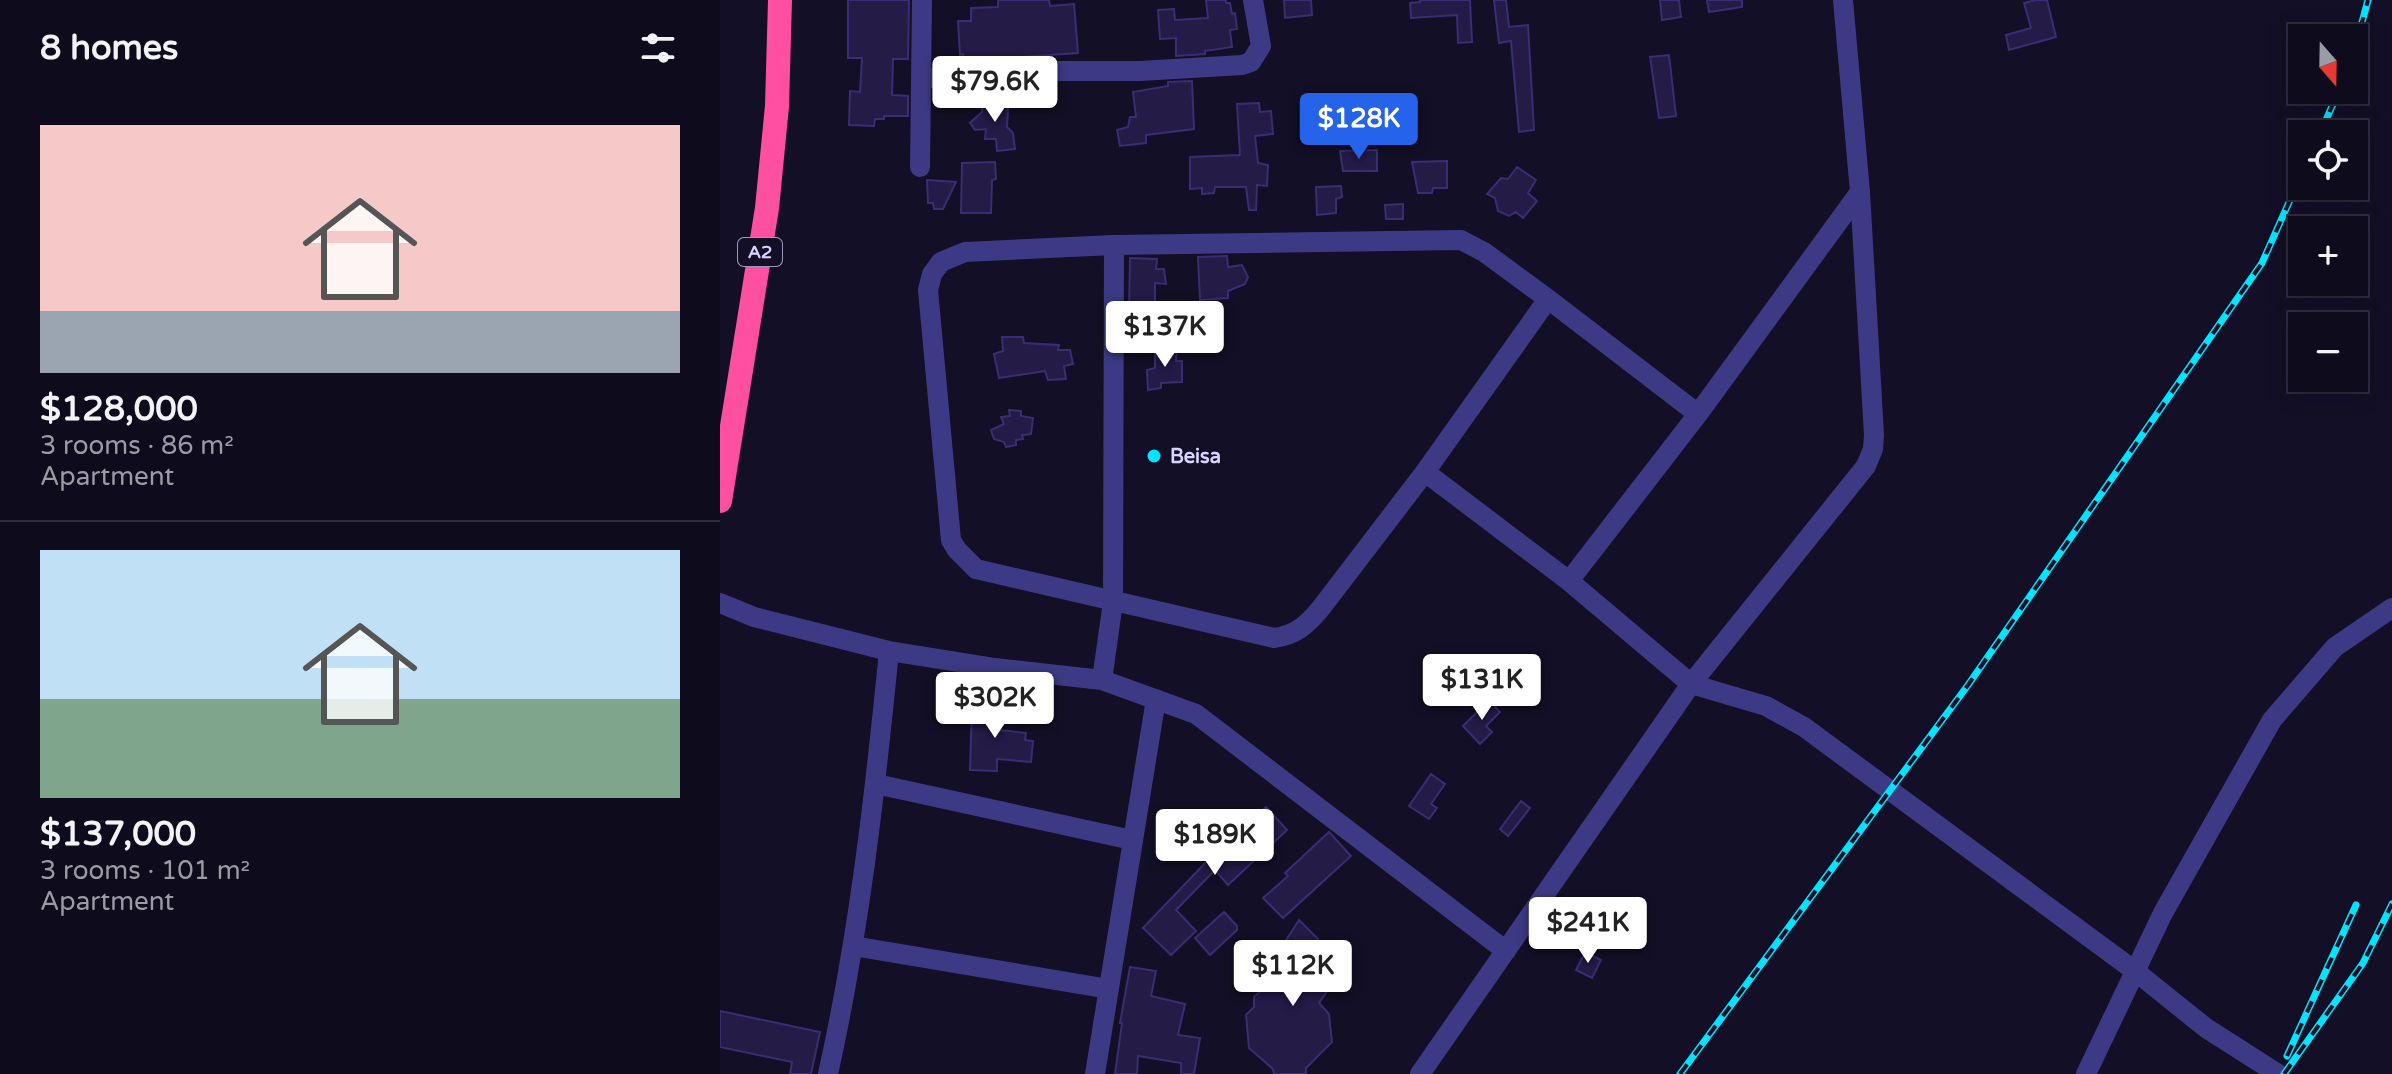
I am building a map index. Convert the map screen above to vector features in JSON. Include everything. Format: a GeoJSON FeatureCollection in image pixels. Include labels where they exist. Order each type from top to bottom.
{"type":"FeatureCollection","features":[{"type":"Feature","properties":{"kind":"highway","name":"A2"},"geometry":{"type":"LineString","coordinates":[[721,493],[767,208],[777,106],[780,0]]}},
{"type":"Feature","properties":{"kind":"street"},"geometry":{"type":"LineString","coordinates":[[920,167],[922,0]]}},
{"type":"Feature","properties":{"kind":"street"},"geometry":{"type":"LineString","coordinates":[[923,79],[997,71],[1140,71],[1242,65],[1251,62],[1261,46],[1253,0]]}},
{"type":"Feature","properties":{"kind":"street"},"geometry":{"type":"LineString","coordinates":[[1420,1074],[1691,684],[1858,478],[1873,449],[1860,192],[1843,0]]}},
{"type":"Feature","properties":{"kind":"street"},"geometry":{"type":"LineString","coordinates":[[1569,581],[1698,414],[1860,192]]}},
{"type":"Feature","properties":{"kind":"street"},"geometry":{"type":"LineString","coordinates":[[1548,299],[1425,472],[1308,623],[1289,636],[1274,638],[976,569],[957,550],[949,526],[928,290],[932,274],[941,262],[965,252],[1114,245],[1461,240],[1484,252],[1548,299],[1698,414]]}},
{"type":"Feature","properties":{"kind":"street"},"geometry":{"type":"LineString","coordinates":[[1102,680],[1113,602],[1114,245]]}},
{"type":"Feature","properties":{"kind":"street"},"geometry":{"type":"LineString","coordinates":[[1425,472],[1569,581],[1691,684],[1766,706],[1804,727],[2135,971],[2206,1028],[2278,1074]]}},
{"type":"Feature","properties":{"kind":"street"},"geometry":{"type":"LineString","coordinates":[[720,603],[754,617],[889,651],[995,668],[1102,680],[1196,714],[1506,951]]}},
{"type":"Feature","properties":{"kind":"street"},"geometry":{"type":"LineString","coordinates":[[2086,1074],[2163,913],[2272,720],[2335,647],[2392,608]]}},
{"type":"Feature","properties":{"kind":"street"},"geometry":{"type":"LineString","coordinates":[[828,1074],[853,946],[876,784],[889,651]]}},
{"type":"Feature","properties":{"kind":"street"},"geometry":{"type":"LineString","coordinates":[[1095,1074],[1156,699]]}},
{"type":"Feature","properties":{"kind":"street"},"geometry":{"type":"LineString","coordinates":[[876,784],[1132,840]]}},
{"type":"Feature","properties":{"kind":"street"},"geometry":{"type":"LineString","coordinates":[[853,946],[1109,989]]}},
{"type":"Feature","properties":{"kind":"building"},"geometry":{"type":"Polygon","coordinates":[[[848,0],[909,0],[908,59],[893,59],[892,95],[908,96],[908,116],[884,116],[884,119],[875,119],[874,126],[849,125],[850,91],[860,92],[862,58],[848,58],[848,0]]]}},
{"type":"Feature","properties":{"kind":"building"},"geometry":{"type":"Polygon","coordinates":[[[998,0],[1049,0],[1050,6],[1074,4],[1078,53],[963,61],[958,21],[971,21],[971,8],[998,7],[998,0]]]}},
{"type":"Feature","properties":{"kind":"building"},"geometry":{"type":"Polygon","coordinates":[[[1206,0],[1226,0],[1230,3],[1237,29],[1230,30],[1232,47],[1205,51],[1205,54],[1176,56],[1176,38],[1160,39],[1158,10],[1174,9],[1175,20],[1208,18],[1206,0]]]}},
{"type":"Feature","properties":{"kind":"building"},"geometry":{"type":"Polygon","coordinates":[[[1284,0],[1311,0],[1312,15],[1285,18],[1284,0]]]}},
{"type":"Feature","properties":{"kind":"building"},"geometry":{"type":"Polygon","coordinates":[[[1420,0],[1470,0],[1472,42],[1458,43],[1457,15],[1411,18],[1410,3],[1420,0]]]}},
{"type":"Feature","properties":{"kind":"building"},"geometry":{"type":"Polygon","coordinates":[[[1494,0],[1506,0],[1509,27],[1528,25],[1534,130],[1519,132],[1511,41],[1499,43],[1494,0]]]}},
{"type":"Feature","properties":{"kind":"building"},"geometry":{"type":"Polygon","coordinates":[[[1660,0],[1679,0],[1681,17],[1662,20],[1660,0]]]}},
{"type":"Feature","properties":{"kind":"building"},"geometry":{"type":"Polygon","coordinates":[[[1707,0],[1742,0],[1742,7],[1709,12],[1707,0]]]}},
{"type":"Feature","properties":{"kind":"building"},"geometry":{"type":"Polygon","coordinates":[[[2047,0],[2056,37],[2009,50],[2006,35],[2031,28],[2024,3],[2047,0]]]}},
{"type":"Feature","properties":{"kind":"building"},"geometry":{"type":"Polygon","coordinates":[[[1669,55],[1676,116],[1659,118],[1650,57],[1669,55]]]}},
{"type":"Feature","properties":{"kind":"building"},"geometry":{"type":"Polygon","coordinates":[[[1192,81],[1194,129],[1146,135],[1146,143],[1120,146],[1117,130],[1128,127],[1130,117],[1136,117],[1133,92],[1168,86],[1168,82],[1192,81]]]}},
{"type":"Feature","properties":{"kind":"building"},"geometry":{"type":"Polygon","coordinates":[[[996,96],[1008,109],[1007,127],[1013,133],[1015,149],[997,151],[996,139],[985,139],[986,129],[975,130],[970,123],[982,112],[982,100],[996,96]]]}},
{"type":"Feature","properties":{"kind":"building"},"geometry":{"type":"Polygon","coordinates":[[[1259,103],[1260,112],[1271,111],[1273,134],[1255,136],[1258,163],[1268,165],[1267,186],[1257,185],[1256,210],[1249,210],[1246,187],[1215,187],[1214,193],[1202,194],[1202,188],[1190,189],[1190,157],[1240,155],[1237,104],[1259,103]]]}},
{"type":"Feature","properties":{"kind":"building"},"geometry":{"type":"Polygon","coordinates":[[[1377,150],[1377,171],[1343,171],[1340,151],[1377,150]]]}},
{"type":"Feature","properties":{"kind":"building"},"geometry":{"type":"Polygon","coordinates":[[[1447,161],[1447,188],[1418,193],[1412,162],[1447,161]]]}},
{"type":"Feature","properties":{"kind":"building"},"geometry":{"type":"Polygon","coordinates":[[[995,162],[991,213],[961,213],[962,163],[995,162]]]}},
{"type":"Feature","properties":{"kind":"building"},"geometry":{"type":"Polygon","coordinates":[[[1517,167],[1536,180],[1528,193],[1537,201],[1523,218],[1516,212],[1509,216],[1498,211],[1495,198],[1487,194],[1501,178],[1508,179],[1517,167]]]}},
{"type":"Feature","properties":{"kind":"building"},"geometry":{"type":"Polygon","coordinates":[[[927,180],[956,182],[943,209],[934,209],[933,203],[928,203],[927,180]]]}},
{"type":"Feature","properties":{"kind":"building"},"geometry":{"type":"Polygon","coordinates":[[[1341,186],[1342,197],[1336,199],[1336,213],[1317,215],[1316,187],[1341,186]]]}},
{"type":"Feature","properties":{"kind":"building"},"geometry":{"type":"Polygon","coordinates":[[[1403,204],[1403,219],[1386,219],[1385,205],[1403,204]]]}},
{"type":"Feature","properties":{"kind":"building"},"geometry":{"type":"Polygon","coordinates":[[[1227,256],[1228,267],[1242,265],[1248,277],[1245,284],[1228,291],[1228,298],[1200,300],[1198,257],[1227,256]]]}},
{"type":"Feature","properties":{"kind":"building"},"geometry":{"type":"Polygon","coordinates":[[[1130,258],[1157,259],[1156,269],[1164,269],[1166,284],[1155,283],[1155,308],[1129,311],[1130,258]]]}},
{"type":"Feature","properties":{"kind":"building"},"geometry":{"type":"Polygon","coordinates":[[[1002,337],[1023,337],[1024,343],[1059,345],[1058,350],[1070,350],[1073,364],[1064,366],[1066,379],[1048,380],[1045,371],[999,378],[994,354],[1003,351],[1002,337]]]}},
{"type":"Feature","properties":{"kind":"building"},"geometry":{"type":"Polygon","coordinates":[[[1155,347],[1177,349],[1176,361],[1182,361],[1182,382],[1161,383],[1161,388],[1148,390],[1147,370],[1155,368],[1155,347]]]}},
{"type":"Feature","properties":{"kind":"building"},"geometry":{"type":"Polygon","coordinates":[[[1009,410],[1021,411],[1021,416],[1033,418],[1031,434],[1022,435],[1023,439],[1016,440],[1016,445],[1006,447],[1004,442],[994,439],[991,430],[1004,424],[1001,417],[1010,416],[1009,410]]]}},
{"type":"Feature","properties":{"kind":"building"},"geometry":{"type":"Polygon","coordinates":[[[1489,700],[1500,712],[1486,726],[1492,732],[1480,744],[1463,726],[1489,700]]]}},
{"type":"Feature","properties":{"kind":"building"},"geometry":{"type":"Polygon","coordinates":[[[972,703],[1000,704],[999,730],[1026,733],[1025,740],[1033,741],[1031,762],[997,759],[997,771],[970,770],[972,703]]]}},
{"type":"Feature","properties":{"kind":"building"},"geometry":{"type":"Polygon","coordinates":[[[1431,774],[1445,784],[1431,804],[1437,808],[1429,819],[1409,806],[1431,774]]]}},
{"type":"Feature","properties":{"kind":"building"},"geometry":{"type":"Polygon","coordinates":[[[1521,801],[1530,808],[1508,836],[1500,829],[1521,801]]]}},
{"type":"Feature","properties":{"kind":"building"},"geometry":{"type":"Polygon","coordinates":[[[1266,807],[1287,830],[1228,885],[1215,870],[1176,910],[1196,931],[1171,955],[1143,928],[1207,861],[1266,807]]]}},
{"type":"Feature","properties":{"kind":"building"},"geometry":{"type":"Polygon","coordinates":[[[1329,832],[1351,856],[1283,918],[1263,898],[1329,832]]]}},
{"type":"Feature","properties":{"kind":"building"},"geometry":{"type":"Polygon","coordinates":[[[1224,912],[1237,930],[1210,955],[1195,938],[1224,912]]]}},
{"type":"Feature","properties":{"kind":"building"},"geometry":{"type":"Polygon","coordinates":[[[1299,920],[1318,939],[1309,948],[1342,970],[1319,1003],[1329,1014],[1332,1042],[1306,1068],[1306,1074],[1274,1074],[1273,1069],[1249,1048],[1246,1015],[1254,1007],[1254,997],[1288,966],[1275,957],[1299,920]]]}},
{"type":"Feature","properties":{"kind":"building"},"geometry":{"type":"Polygon","coordinates":[[[1585,952],[1601,960],[1592,978],[1576,970],[1585,952]]]}},
{"type":"Feature","properties":{"kind":"building"},"geometry":{"type":"Polygon","coordinates":[[[1130,967],[1156,971],[1151,996],[1185,1004],[1178,1035],[1200,1038],[1194,1074],[1181,1074],[1181,1063],[1138,1056],[1137,1074],[1115,1074],[1130,967]]]}},
{"type":"Feature","properties":{"kind":"building"},"geometry":{"type":"Polygon","coordinates":[[[720,1011],[820,1032],[811,1074],[790,1074],[792,1062],[720,1047],[720,1011]]]}},
{"type":"Feature","properties":{"kind":"railway"},"geometry":{"type":"LineString","coordinates":[[2362,24],[2368,0]]}},
{"type":"Feature","properties":{"kind":"railway"},"geometry":{"type":"LineString","coordinates":[[2326,120],[2333,104]]}},
{"type":"Feature","properties":{"kind":"railway"},"geometry":{"type":"LineString","coordinates":[[1680,1074],[1968,685],[2262,263],[2290,200]]}},
{"type":"Feature","properties":{"kind":"railway"},"geometry":{"type":"LineString","coordinates":[[2284,1074],[2363,963],[2392,904]]}},
{"type":"Feature","properties":{"kind":"railway"},"geometry":{"type":"LineString","coordinates":[[2287,1056],[2356,905]]}},
{"type":"Feature","properties":{"kind":"place","name":"Beisa"},"geometry":{"type":"Point","coordinates":[1154,456]}}]}
